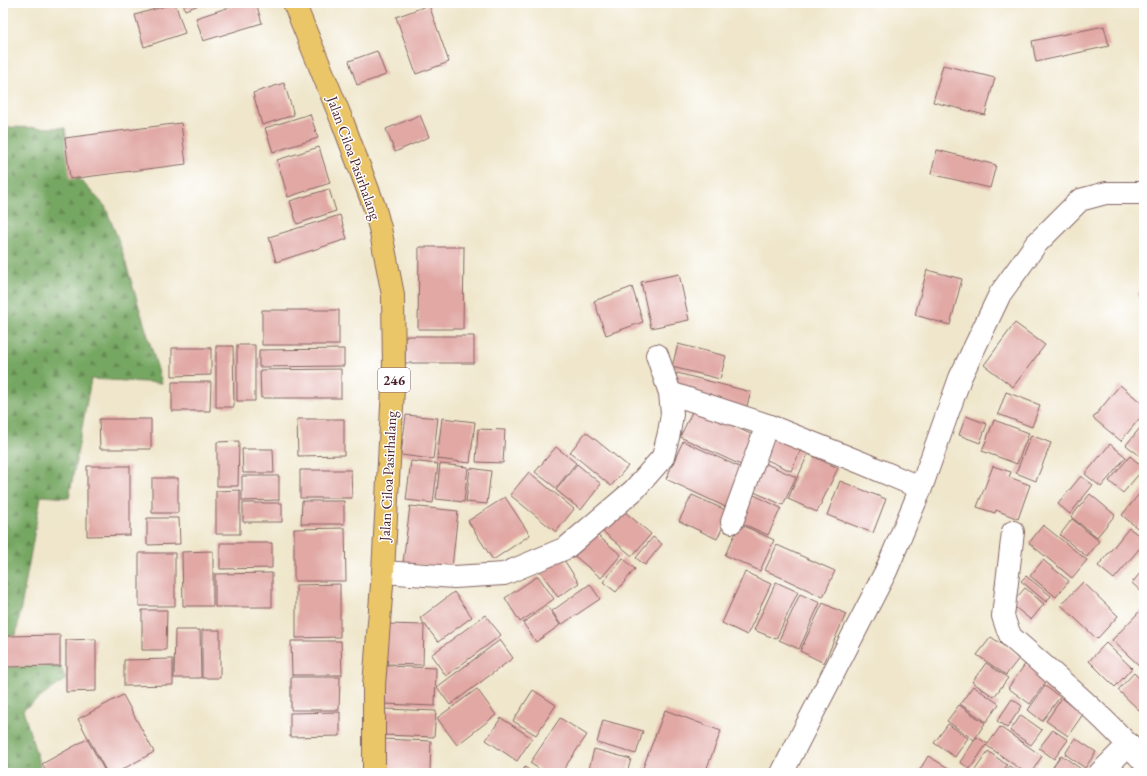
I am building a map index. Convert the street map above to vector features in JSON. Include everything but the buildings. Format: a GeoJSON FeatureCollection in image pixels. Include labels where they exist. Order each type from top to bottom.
{"type":"FeatureCollection","features":[{"type":"Feature","properties":{"kind":"main road","name":"Jalan Ciloa Pasirhalang"},"geometry":{"type":"LineString","coordinates":[[294,3],[343,123],[374,206],[380,228],[392,296],[394,370],[374,685],[374,773]]}},
{"type":"Feature","properties":{"kind":"street"},"geometry":{"type":"LineString","coordinates":[[782,773],[886,571],[920,488],[963,371],[1000,294],[1036,244],[1080,200],[1106,193],[1144,193]]}},
{"type":"Feature","properties":{"kind":"street"},"geometry":{"type":"LineString","coordinates":[[382,572],[454,577],[504,574],[566,548],[634,490],[663,457],[672,414],[670,393],[657,355]]}},
{"type":"Feature","properties":{"kind":"street"},"geometry":{"type":"LineString","coordinates":[[670,393],[767,425],[920,488]]}},
{"type":"Feature","properties":{"kind":"street"},"geometry":{"type":"LineString","coordinates":[[732,522],[767,425]]}},
{"type":"Feature","properties":{"kind":"street"},"geometry":{"type":"LineString","coordinates":[[1013,532],[1003,616],[1011,637],[1098,714],[1129,744],[1144,762]]}},
{"type":"Feature","properties":{"kind":"street"},"geometry":{"type":"LineString","coordinates":[[1100,773],[1129,744]]}},
{"type":"Feature","properties":{"kind":"green space"},"geometry":{"type":"Polygon","coordinates":[[[3,127],[65,128],[70,169],[105,206],[120,244],[162,383],[91,379],[69,498],[41,496],[12,658],[61,668],[66,679],[23,710],[42,773],[3,773],[3,127]]]}}]}
